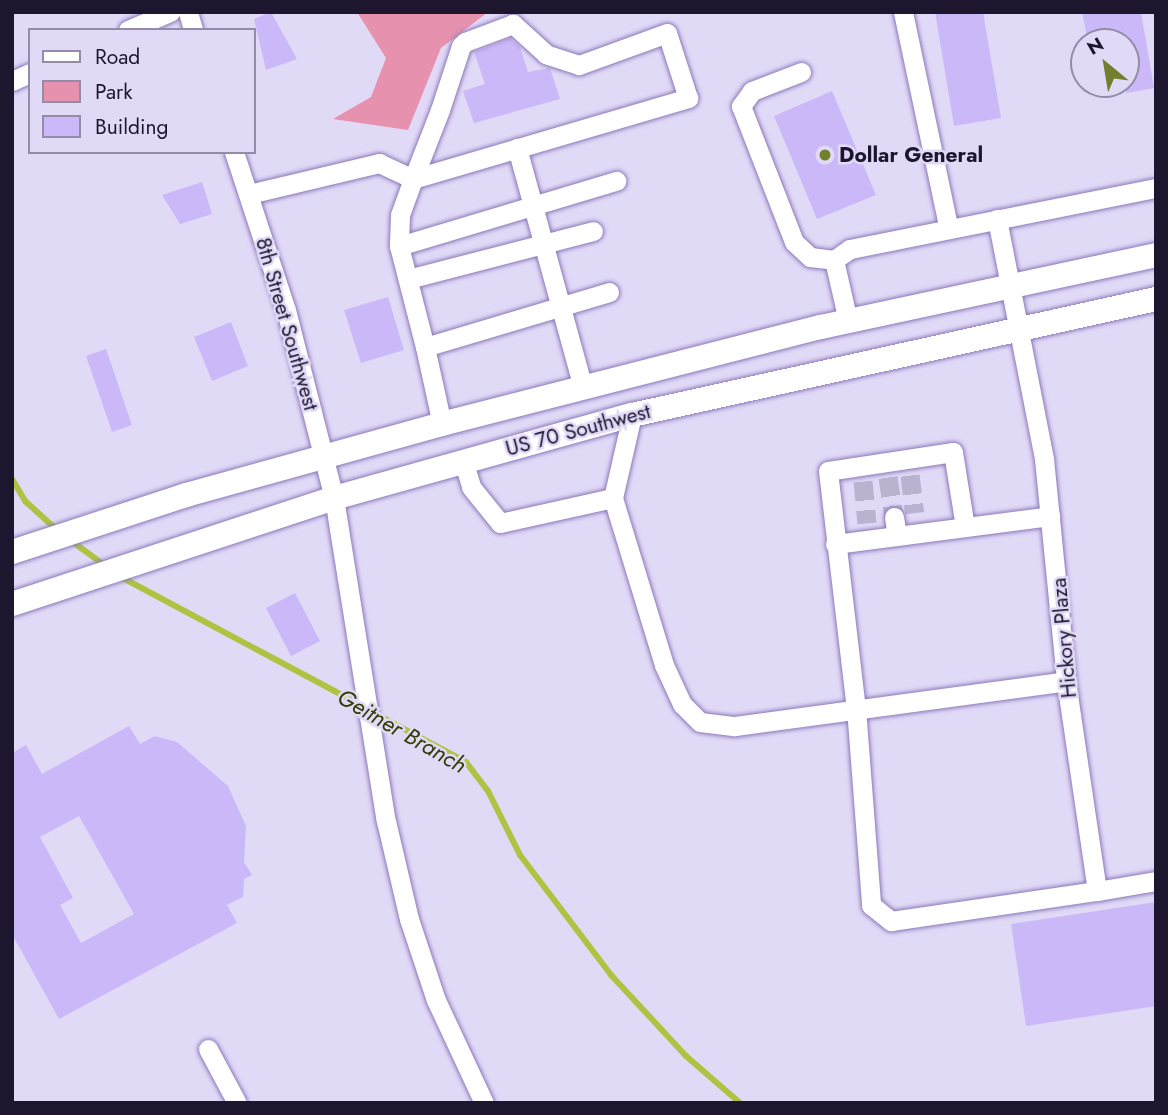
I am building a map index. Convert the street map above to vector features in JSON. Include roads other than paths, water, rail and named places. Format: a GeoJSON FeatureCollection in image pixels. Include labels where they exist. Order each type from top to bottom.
{"type":"FeatureCollection","features":[{"type":"Feature","properties":{"kind":"main road","name":"US 70 Southwest"},"geometry":{"type":"LineString","coordinates":[[12,552],[323,455],[442,424],[848,321],[1156,256]]}},
{"type":"Feature","properties":{"kind":"main road","name":"US 70 Southwest"},"geometry":{"type":"LineString","coordinates":[[12,604],[334,498],[463,460],[632,415],[1020,325],[1156,299]]}},
{"type":"Feature","properties":{"kind":"street"},"geometry":{"type":"LineString","coordinates":[[133,28],[170,12]]}},
{"type":"Feature","properties":{"kind":"street"},"geometry":{"type":"LineString","coordinates":[[903,12],[948,226]]}},
{"type":"Feature","properties":{"kind":"street"},"geometry":{"type":"LineString","coordinates":[[249,194],[379,163],[413,179],[688,98],[671,37],[664,33],[579,65],[546,54],[513,24],[470,39],[461,46],[413,179],[400,215],[399,246],[442,424]]}},
{"type":"Feature","properties":{"kind":"street"},"geometry":{"type":"LineString","coordinates":[[801,72],[752,90],[741,106],[794,242],[810,257],[834,260],[850,249],[948,226],[1156,188]]}},
{"type":"Feature","properties":{"kind":"street"},"geometry":{"type":"LineString","coordinates":[[12,81],[28,74]]}},
{"type":"Feature","properties":{"kind":"street"},"geometry":{"type":"LineString","coordinates":[[517,148],[583,388]]}},
{"type":"Feature","properties":{"kind":"street","name":"8th Street Southwest"},"geometry":{"type":"LineString","coordinates":[[235,154],[286,310],[334,498],[386,821],[409,919],[436,1000],[484,1103]]}},
{"type":"Feature","properties":{"kind":"street"},"geometry":{"type":"LineString","coordinates":[[399,246],[616,181]]}},
{"type":"Feature","properties":{"kind":"street","name":"Hickory Plaza"},"geometry":{"type":"LineString","coordinates":[[997,219],[1020,325],[1050,516],[1066,681],[1097,891]]}},
{"type":"Feature","properties":{"kind":"street"},"geometry":{"type":"LineString","coordinates":[[408,279],[593,230]]}},
{"type":"Feature","properties":{"kind":"street"},"geometry":{"type":"LineString","coordinates":[[834,260],[848,321]]}},
{"type":"Feature","properties":{"kind":"street"},"geometry":{"type":"LineString","coordinates":[[425,347],[609,292]]}},
{"type":"Feature","properties":{"kind":"street"},"geometry":{"type":"LineString","coordinates":[[632,415],[613,498],[664,665],[682,704],[701,722],[735,726],[1066,681]]}},
{"type":"Feature","properties":{"kind":"street"},"geometry":{"type":"LineString","coordinates":[[965,527],[953,452],[909,467],[862,474],[828,471],[856,708],[866,874],[872,905],[891,921],[1156,880]]}},
{"type":"Feature","properties":{"kind":"street"},"geometry":{"type":"LineString","coordinates":[[463,460],[471,487],[500,523],[613,498]]}},
{"type":"Feature","properties":{"kind":"street"},"geometry":{"type":"LineString","coordinates":[[915,513],[918,534]]}},
{"type":"Feature","properties":{"kind":"street"},"geometry":{"type":"LineString","coordinates":[[835,544],[868,531],[895,526],[918,534],[1050,516]]}},
{"type":"Feature","properties":{"kind":"street"},"geometry":{"type":"LineString","coordinates":[[208,1049],[237,1103]]}},
{"type":"Feature","properties":{"kind":"waterway","name":"Geitner Branch"},"geometry":{"type":"LineString","coordinates":[[12,479],[25,501],[56,529]]}},
{"type":"Feature","properties":{"kind":"waterway","name":"Geitner Branch"},"geometry":{"type":"LineString","coordinates":[[70,540],[107,567]]}},
{"type":"Feature","properties":{"kind":"waterway","name":"Geitner Branch"},"geometry":{"type":"LineString","coordinates":[[121,577],[364,707]]}},
{"type":"Feature","properties":{"kind":"waterway","name":"Geitner Branch"},"geometry":{"type":"LineString","coordinates":[[374,713],[466,762],[488,791],[520,855],[611,975],[686,1056],[740,1103]]}},
{"type":"Feature","properties":{"kind":"tunnel"},"geometry":{"type":"LineString","coordinates":[[910,475],[915,513]]}},
{"type":"Feature","properties":{"kind":"tunnel"},"geometry":{"type":"LineString","coordinates":[[888,477],[894,517]]}},
{"type":"Feature","properties":{"kind":"tunnel"},"geometry":{"type":"LineString","coordinates":[[863,481],[867,523]]}},
{"type":"Feature","properties":{"kind":"place","name":"Dollar General"},"geometry":{"type":"Point","coordinates":[825,155]}}]}
